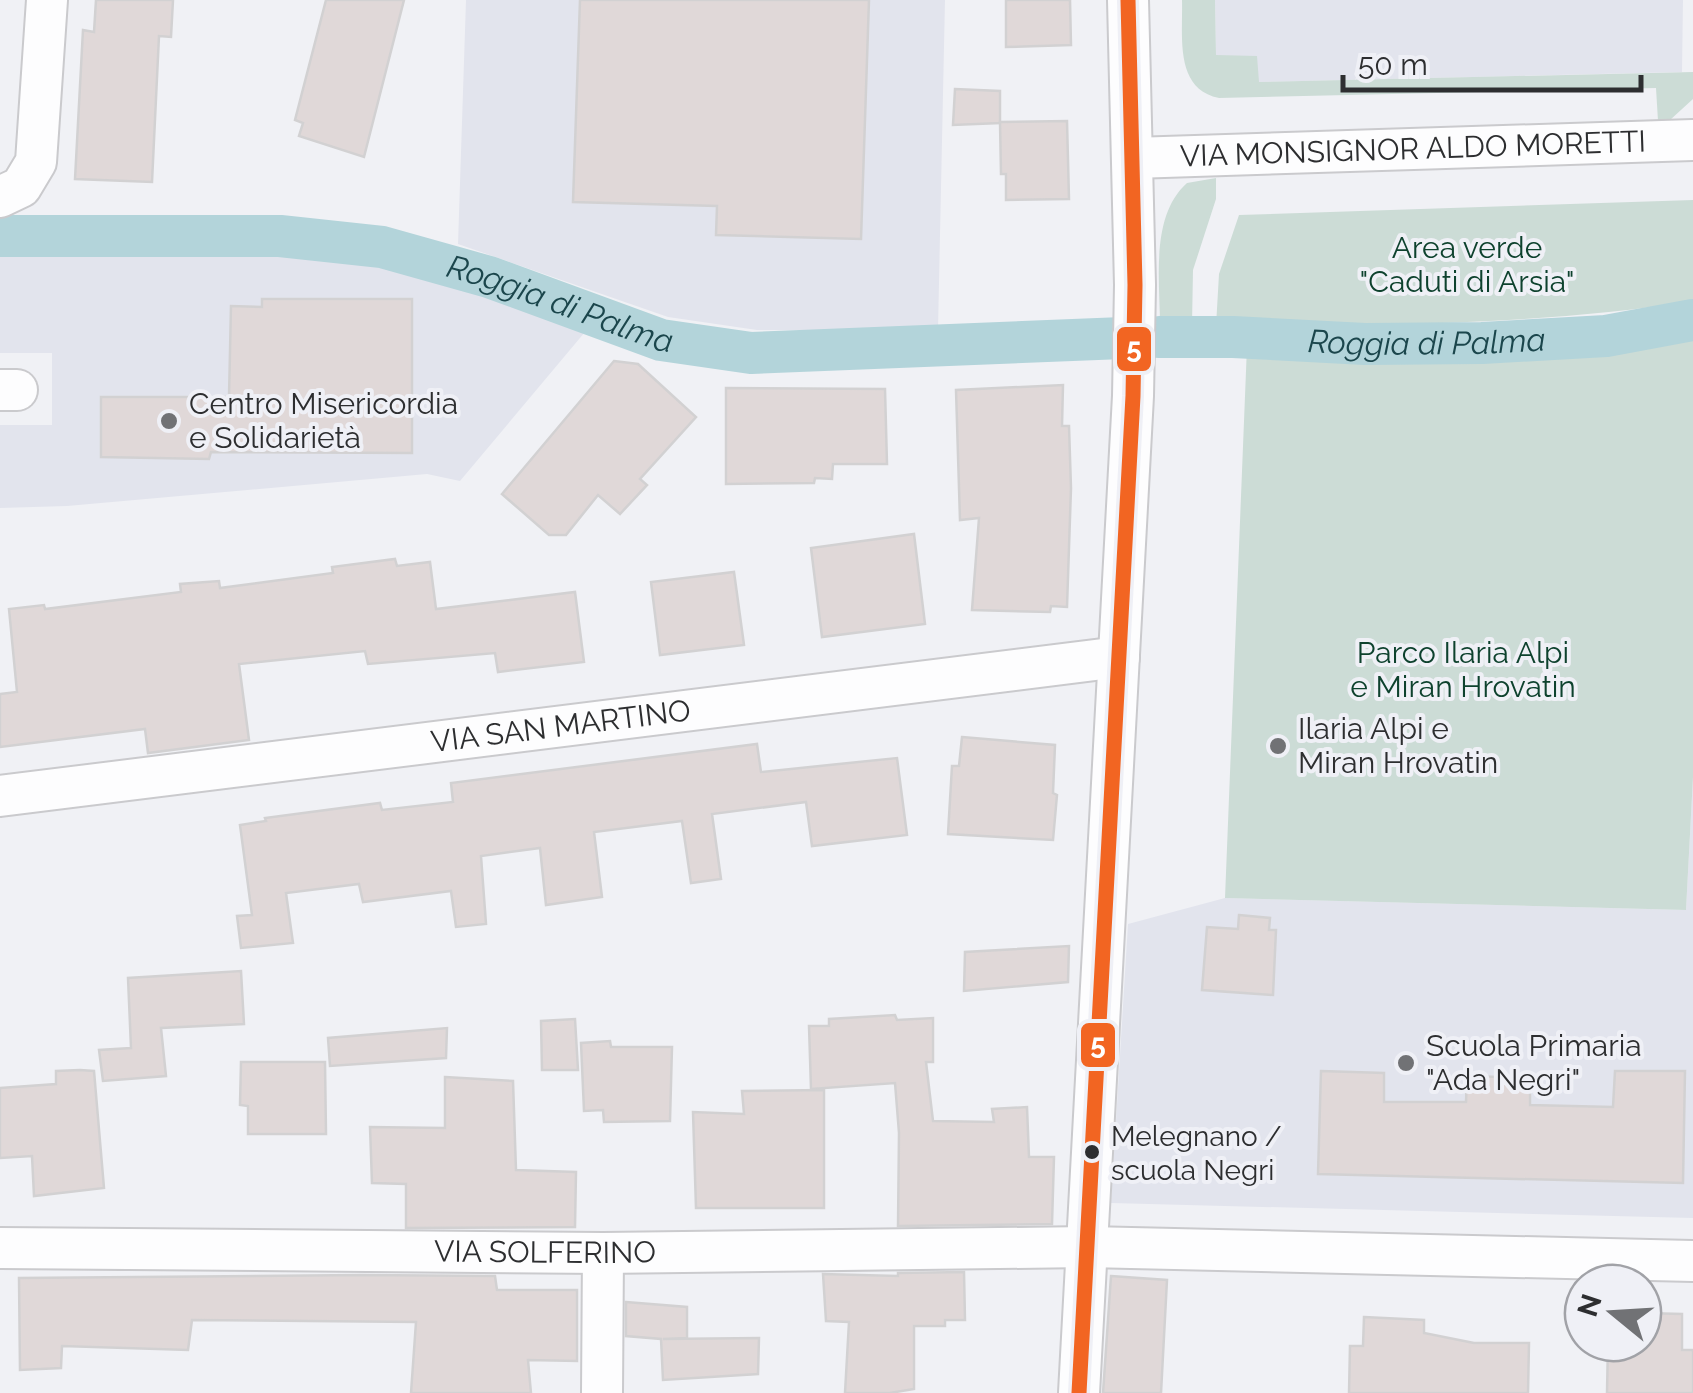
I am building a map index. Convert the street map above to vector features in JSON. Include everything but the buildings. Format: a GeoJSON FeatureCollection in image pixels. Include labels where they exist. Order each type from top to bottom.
{"type":"FeatureCollection","features":[{"type":"Feature","properties":{"kind":"street"},"geometry":{"type":"LineString","coordinates":[[0,197],[21,187],[36,162],[46,0]]}},
{"type":"Feature","properties":{"kind":"street"},"geometry":{"type":"LineString","coordinates":[[1079,1393],[1135,320],[1128,0]]}},
{"type":"Feature","properties":{"kind":"street","name":"VIA MONSIGNOR ALDO MORETTI"},"geometry":{"type":"LineString","coordinates":[[1133,158],[1693,140]]}},
{"type":"Feature","properties":{"kind":"street","name":"VIA SAN MARTINO"},"geometry":{"type":"LineString","coordinates":[[0,796],[1119,657]]}},
{"type":"Feature","properties":{"kind":"street","name":"VIA SOLFERINO"},"geometry":{"type":"LineString","coordinates":[[0,1248],[604,1252],[1088,1247],[1693,1261]]}},
{"type":"Feature","properties":{"kind":"street"},"geometry":{"type":"LineString","coordinates":[[602,1393],[604,1252]]}},
{"type":"Feature","properties":{"kind":"shaded area"},"geometry":{"type":"Polygon","coordinates":[[[466,0],[945,0],[938,330],[757,330],[668,317],[458,244],[466,0]]]}},
{"type":"Feature","properties":{"kind":"shaded area"},"geometry":{"type":"Polygon","coordinates":[[[1215,0],[1683,0],[1682,72],[1258,82],[1216,56],[1215,0]]]}},
{"type":"Feature","properties":{"kind":"shaded area"},"geometry":{"type":"Polygon","coordinates":[[[278,245],[382,260],[482,288],[590,326],[460,481],[427,474],[67,506],[0,508],[0,425],[52,425],[52,353],[0,353],[0,246],[278,245]]]}},
{"type":"Feature","properties":{"kind":"shaded area","name":"Scuola Primaria \"Ada Negri\""},"geometry":{"type":"Polygon","coordinates":[[[1693,777],[1693,1218],[1111,1203],[1128,924],[1225,898],[1686,910],[1693,777]]]}},
{"type":"Feature","properties":{"kind":"green space"},"geometry":{"type":"Polygon","coordinates":[[[1182,0],[1215,0],[1216,55],[1257,56],[1259,82],[1693,72],[1693,99],[1670,120],[1658,121],[1656,88],[1219,98],[1205,93],[1188,73],[1182,44],[1182,0]]]}},
{"type":"Feature","properties":{"kind":"green space"},"geometry":{"type":"Polygon","coordinates":[[[1216,178],[1216,199],[1193,270],[1192,325],[1160,326],[1160,250],[1167,213],[1187,183],[1216,178]]]}},
{"type":"Feature","properties":{"kind":"green space","name":"Area verde \"Caduti di Arsia\""},"geometry":{"type":"Polygon","coordinates":[[[1693,200],[1693,301],[1515,320],[1216,326],[1219,274],[1239,215],[1693,200]]]}},
{"type":"Feature","properties":{"kind":"green space","name":"Parco Ilaria Alpi e Miran Hrovatin"},"geometry":{"type":"Polygon","coordinates":[[[1693,331],[1693,777],[1686,910],[1225,898],[1247,346],[1384,354],[1522,351],[1693,331]]]}},
{"type":"Feature","properties":{"kind":"waterway","name":"Roggia di Palma"},"geometry":{"type":"LineString","coordinates":[[0,236],[280,236],[382,247],[489,277],[661,340],[751,353],[1123,338]]}},
{"type":"Feature","properties":{"kind":"waterway","name":"Roggia di Palma"},"geometry":{"type":"LineString","coordinates":[[1159,337],[1365,344],[1482,343],[1606,336],[1693,320]]}},
{"type":"Feature","properties":{"kind":"transit line","name":"5"},"geometry":{"type":"LineString","coordinates":[[1079,1393],[1133,396],[1135,285],[1128,0]]}},
{"type":"Feature","properties":{"kind":"place","name":"Centro Misericordia e Solidarietà"},"geometry":{"type":"Point","coordinates":[169,421]}},
{"type":"Feature","properties":{"kind":"place","name":"Ilaria Alpi e Miran Hrovatin"},"geometry":{"type":"Point","coordinates":[1278,746]}},
{"type":"Feature","properties":{"kind":"place","name":"Scuola Primaria \"Ada Negri\""},"geometry":{"type":"Point","coordinates":[1406,1063]}},
{"type":"Feature","properties":{"kind":"place","name":"Melegnano / scuola Negri"},"geometry":{"type":"Point","coordinates":[1092,1152]}}]}
